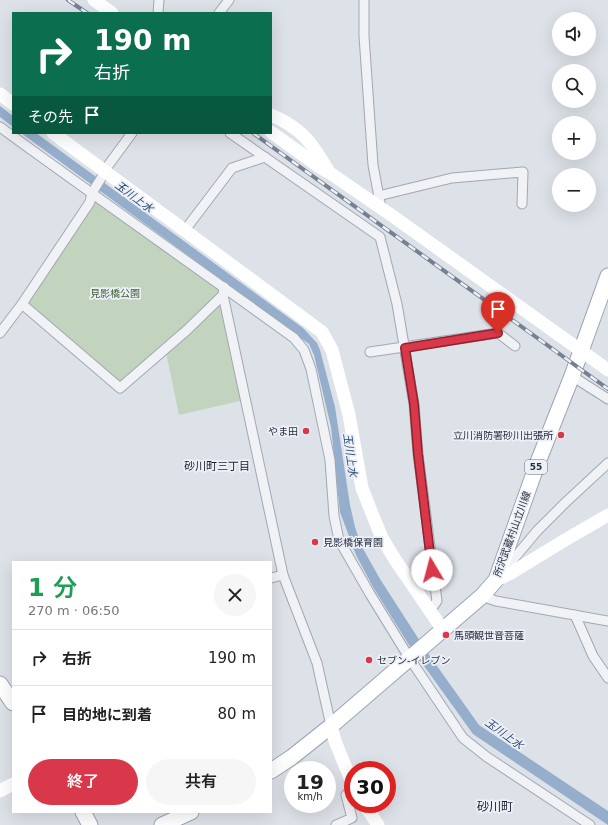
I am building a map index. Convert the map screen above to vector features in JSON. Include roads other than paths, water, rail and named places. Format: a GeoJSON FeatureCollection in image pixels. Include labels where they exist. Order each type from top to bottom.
{"type":"FeatureCollection","features":[{"type":"Feature","properties":{"kind":"main road","name":"所沢武蔵村山立川線"},"geometry":{"type":"LineString","coordinates":[[439,634],[482,596],[496,580],[538,462],[572,376],[580,351],[604,300],[608,276]]}},
{"type":"Feature","properties":{"kind":"main road","name":"55"},"geometry":{"type":"LineString","coordinates":[[272,770],[292,757],[331,726],[439,634]]}},
{"type":"Feature","properties":{"kind":"main road"},"geometry":{"type":"LineString","coordinates":[[0,684],[12,702]]}},
{"type":"Feature","properties":{"kind":"main road"},"geometry":{"type":"LineString","coordinates":[[84,813],[90,825]]}},
{"type":"Feature","properties":{"kind":"main road"},"geometry":{"type":"LineString","coordinates":[[162,825],[188,813]]}},
{"type":"Feature","properties":{"kind":"street"},"geometry":{"type":"LineString","coordinates":[[158,12],[159,0]]}},
{"type":"Feature","properties":{"kind":"street"},"geometry":{"type":"LineString","coordinates":[[220,12],[229,0]]}},
{"type":"Feature","properties":{"kind":"street"},"geometry":{"type":"LineString","coordinates":[[364,0],[364,36],[373,158],[379,202]]}},
{"type":"Feature","properties":{"kind":"street"},"geometry":{"type":"LineString","coordinates":[[98,1],[111,12]]}},
{"type":"Feature","properties":{"kind":"street"},"geometry":{"type":"LineString","coordinates":[[0,94],[12,103]]}},
{"type":"Feature","properties":{"kind":"street"},"geometry":{"type":"LineString","coordinates":[[272,115],[286,121],[301,133],[320,156],[330,173]]}},
{"type":"Feature","properties":{"kind":"street"},"geometry":{"type":"LineString","coordinates":[[0,127],[92,191],[224,291],[294,338],[304,350],[311,369],[330,460],[334,516],[339,540],[352,564],[462,738],[486,757],[590,825]]}},
{"type":"Feature","properties":{"kind":"street"},"geometry":{"type":"LineString","coordinates":[[272,133],[310,161],[379,202],[580,351],[608,370]]}},
{"type":"Feature","properties":{"kind":"street"},"geometry":{"type":"LineString","coordinates":[[54,134],[104,173],[314,324],[322,332],[332,350],[349,415],[362,488],[382,538],[396,562],[430,610],[439,634]]}},
{"type":"Feature","properties":{"kind":"street"},"geometry":{"type":"LineString","coordinates":[[0,333],[22,304],[90,202],[92,191],[131,134]]}},
{"type":"Feature","properties":{"kind":"street"},"geometry":{"type":"LineString","coordinates":[[231,134],[380,237],[397,304],[414,404],[420,469],[437,601],[430,610]]}},
{"type":"Feature","properties":{"kind":"street"},"geometry":{"type":"LineString","coordinates":[[184,230],[232,168],[265,158]]}},
{"type":"Feature","properties":{"kind":"street"},"geometry":{"type":"LineString","coordinates":[[379,202],[452,178],[523,172],[522,204]]}},
{"type":"Feature","properties":{"kind":"street"},"geometry":{"type":"LineString","coordinates":[[22,304],[120,388],[187,330],[224,291]]}},
{"type":"Feature","properties":{"kind":"street"},"geometry":{"type":"LineString","coordinates":[[224,291],[283,575],[317,663],[331,726],[344,763]]}},
{"type":"Feature","properties":{"kind":"street"},"geometry":{"type":"LineString","coordinates":[[370,352],[498,333],[515,346]]}},
{"type":"Feature","properties":{"kind":"street"},"geometry":{"type":"LineString","coordinates":[[572,376],[608,399]]}},
{"type":"Feature","properties":{"kind":"street"},"geometry":{"type":"LineString","coordinates":[[502,563],[511,562],[537,531],[608,463]]}},
{"type":"Feature","properties":{"kind":"street"},"geometry":{"type":"LineString","coordinates":[[496,580],[511,573],[608,515]]}},
{"type":"Feature","properties":{"kind":"street"},"geometry":{"type":"LineString","coordinates":[[272,578],[283,575]]}},
{"type":"Feature","properties":{"kind":"street"},"geometry":{"type":"LineString","coordinates":[[482,596],[496,601],[608,621]]}},
{"type":"Feature","properties":{"kind":"street"},"geometry":{"type":"LineString","coordinates":[[575,615],[593,656],[608,678]]}},
{"type":"Feature","properties":{"kind":"street"},"geometry":{"type":"LineString","coordinates":[[0,791],[12,785]]}},
{"type":"Feature","properties":{"kind":"street"},"geometry":{"type":"LineString","coordinates":[[336,825],[352,818],[351,813]]}},
{"type":"Feature","properties":{"kind":"street"},"geometry":{"type":"LineString","coordinates":[[370,813],[378,825]]}},
{"type":"Feature","properties":{"kind":"water"},"geometry":{"type":"Polygon","coordinates":[[[0,106],[12,115],[12,126],[0,117],[0,106]]]}},
{"type":"Feature","properties":{"kind":"water"},"geometry":{"type":"Polygon","coordinates":[[[22,134],[37,134],[303,328],[317,343],[335,407],[350,505],[355,527],[361,545],[380,579],[427,652],[479,725],[608,811],[608,825],[473,734],[409,645],[373,587],[356,555],[340,512],[331,427],[314,355],[309,344],[22,134]]]}},
{"type":"Feature","properties":{"kind":"railway"},"geometry":{"type":"LineString","coordinates":[[68,0],[86,12]]}},
{"type":"Feature","properties":{"kind":"railway"},"geometry":{"type":"LineString","coordinates":[[254,134],[608,389]]}},
{"type":"Feature","properties":{"kind":"place","name":"やま田"},"geometry":{"type":"Point","coordinates":[306,431]}},
{"type":"Feature","properties":{"kind":"place","name":"立川消防署砂川出張所"},"geometry":{"type":"Point","coordinates":[561,435]}},
{"type":"Feature","properties":{"kind":"place","name":"見影橋保育園"},"geometry":{"type":"Point","coordinates":[315,542]}},
{"type":"Feature","properties":{"kind":"place","name":"馬頭観世音菩薩"},"geometry":{"type":"Point","coordinates":[446,635]}},
{"type":"Feature","properties":{"kind":"place","name":"セブン-イレブン"},"geometry":{"type":"Point","coordinates":[369,660]}},
{"type":"Feature","properties":{"kind":"district","name":"砂川町三丁目"},"geometry":{"type":"Point","coordinates":[217,466]}},
{"type":"Feature","properties":{"kind":"district","name":"砂川町"},"geometry":{"type":"Point","coordinates":[495,807]}},
{"type":"Feature","properties":{"kind":"water label","name":"玉川上水"},"geometry":{"type":"Point","coordinates":[134,197]}},
{"type":"Feature","properties":{"kind":"water label","name":"玉川上水"},"geometry":{"type":"Point","coordinates":[350,455]}},
{"type":"Feature","properties":{"kind":"water label","name":"玉川上水"},"geometry":{"type":"Point","coordinates":[504,734]}},
{"type":"Feature","properties":{"kind":"park label","name":"見影橋公園"},"geometry":{"type":"Point","coordinates":[115,293]}}]}
